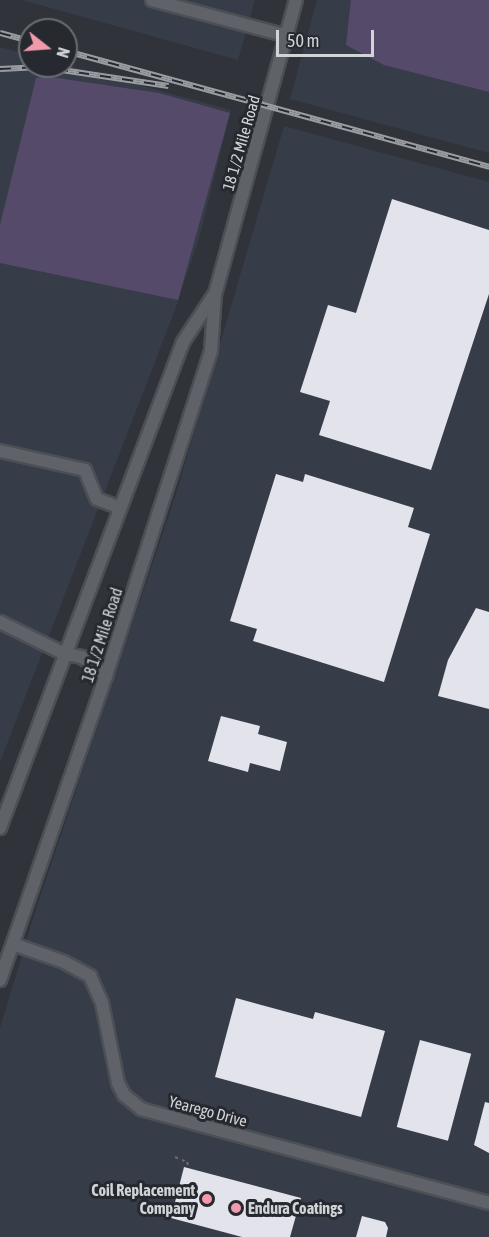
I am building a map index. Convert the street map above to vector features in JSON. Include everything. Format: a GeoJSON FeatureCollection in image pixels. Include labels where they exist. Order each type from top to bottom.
{"type":"FeatureCollection","features":[{"type":"Feature","properties":{"kind":"street"},"geometry":{"type":"LineString","coordinates":[[152,0],[286,36]]}},
{"type":"Feature","properties":{"kind":"street","name":"18 1/2 Mile Road"},"geometry":{"type":"LineString","coordinates":[[0,980],[106,676],[211,351],[215,294],[296,0]]}},
{"type":"Feature","properties":{"kind":"street","name":"18 1/2 Mile Road"},"geometry":{"type":"LineString","coordinates":[[0,828],[183,342],[215,294]]}},
{"type":"Feature","properties":{"kind":"street"},"geometry":{"type":"LineString","coordinates":[[0,451],[85,470],[97,499],[120,508]]}},
{"type":"Feature","properties":{"kind":"street"},"geometry":{"type":"LineString","coordinates":[[0,622],[65,654],[91,661],[106,676]]}},
{"type":"Feature","properties":{"kind":"street","name":"Yearego Drive"},"geometry":{"type":"LineString","coordinates":[[13,944],[64,962],[90,976],[102,1003],[118,1083],[124,1095],[141,1109],[489,1203]]}},
{"type":"Feature","properties":{"kind":"path"},"geometry":{"type":"LineString","coordinates":[[175,1157],[187,1162],[189,1168]]}},
{"type":"Feature","properties":{"kind":"shaded area"},"geometry":{"type":"Polygon","coordinates":[[[22,0],[255,0],[238,60],[22,0]]]}},
{"type":"Feature","properties":{"kind":"shaded area"},"geometry":{"type":"Polygon","coordinates":[[[317,0],[489,0],[489,153],[290,99],[317,0]]]}},
{"type":"Feature","properties":{"kind":"shaded area"},"geometry":{"type":"Polygon","coordinates":[[[351,0],[489,0],[489,92],[384,65],[346,45],[351,0]]]}},
{"type":"Feature","properties":{"kind":"shaded area"},"geometry":{"type":"Polygon","coordinates":[[[0,47],[18,52],[18,78],[78,78],[78,68],[231,110],[199,238],[175,310],[0,762],[0,47]]]}},
{"type":"Feature","properties":{"kind":"shaded area"},"geometry":{"type":"Polygon","coordinates":[[[36,78],[58,78],[159,93],[230,113],[178,300],[0,263],[0,225],[36,78]]]}},
{"type":"Feature","properties":{"kind":"shaded area"},"geometry":{"type":"Polygon","coordinates":[[[284,126],[489,182],[489,1237],[0,1237],[0,1028],[36,909],[175,497],[284,126]]]}},
{"type":"Feature","properties":{"kind":"building"},"geometry":{"type":"Polygon","coordinates":[[[392,199],[489,230],[489,294],[431,470],[319,435],[330,401],[300,392],[328,305],[356,313],[392,199]]]}},
{"type":"Feature","properties":{"kind":"building"},"geometry":{"type":"Polygon","coordinates":[[[276,474],[303,482],[305,474],[414,508],[408,527],[430,534],[384,682],[253,641],[257,629],[230,621],[276,474]]]}},
{"type":"Feature","properties":{"kind":"building"},"geometry":{"type":"Polygon","coordinates":[[[476,608],[489,612],[489,709],[438,696],[448,660],[476,608]]]}},
{"type":"Feature","properties":{"kind":"building"},"geometry":{"type":"Polygon","coordinates":[[[221,716],[260,726],[258,734],[287,742],[280,771],[250,763],[248,772],[208,761],[221,716]]]}},
{"type":"Feature","properties":{"kind":"building"},"geometry":{"type":"Polygon","coordinates":[[[236,998],[313,1019],[315,1012],[385,1031],[361,1117],[215,1077],[236,998]]]}},
{"type":"Feature","properties":{"kind":"building"},"geometry":{"type":"Polygon","coordinates":[[[420,1040],[471,1054],[448,1141],[397,1127],[420,1040]]]}},
{"type":"Feature","properties":{"kind":"building"},"geometry":{"type":"Polygon","coordinates":[[[485,1102],[489,1103],[489,1153],[474,1145],[485,1102]]]}},
{"type":"Feature","properties":{"kind":"building","name":"Endura Coatings"},"geometry":{"type":"Polygon","coordinates":[[[184,1167],[301,1198],[290,1237],[242,1237],[171,1218],[184,1167]]]}},
{"type":"Feature","properties":{"kind":"building"},"geometry":{"type":"Polygon","coordinates":[[[362,1216],[385,1222],[388,1228],[386,1237],[356,1237],[362,1216]]]}},
{"type":"Feature","properties":{"kind":"railway"},"geometry":{"type":"LineString","coordinates":[[0,33],[18,38]]}},
{"type":"Feature","properties":{"kind":"railway"},"geometry":{"type":"LineString","coordinates":[[78,54],[489,167]]}},
{"type":"Feature","properties":{"kind":"railway"},"geometry":{"type":"LineString","coordinates":[[0,69],[18,68]]}},
{"type":"Feature","properties":{"kind":"railway"},"geometry":{"type":"LineString","coordinates":[[78,72],[169,86]]}},
{"type":"Feature","properties":{"kind":"place","name":"Coil Replacement Company"},"geometry":{"type":"Point","coordinates":[207,1199]}},
{"type":"Feature","properties":{"kind":"place","name":"Endura Coatings"},"geometry":{"type":"Point","coordinates":[236,1208]}}]}
